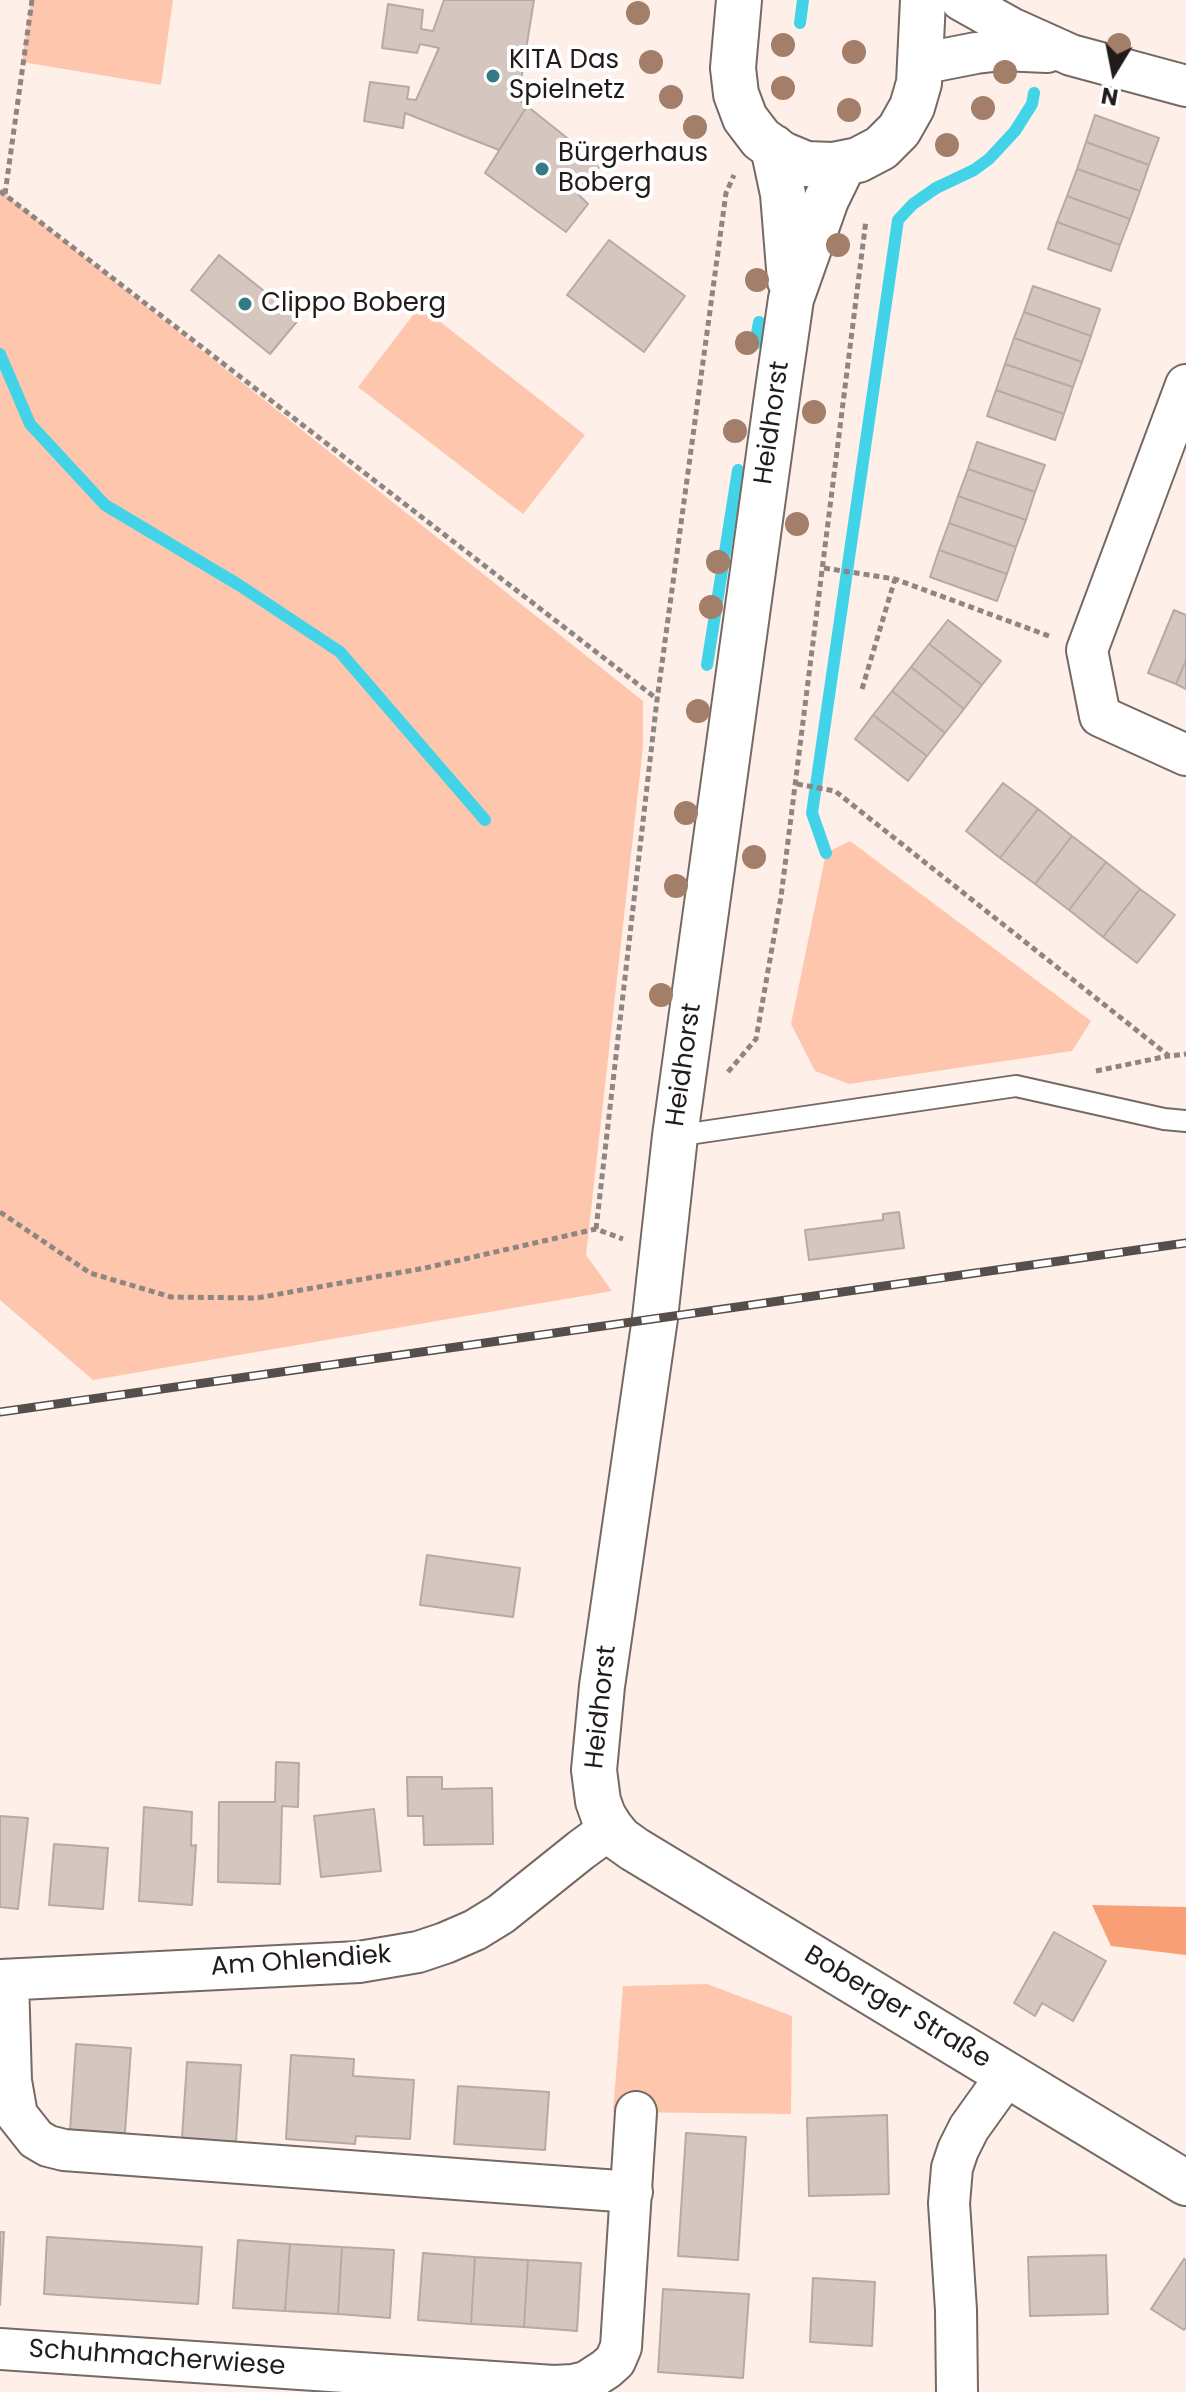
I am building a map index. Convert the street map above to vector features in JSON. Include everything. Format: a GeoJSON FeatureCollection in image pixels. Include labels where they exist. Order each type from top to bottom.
{"type":"FeatureCollection","features":[{"type":"Feature","properties":{"kind":"street"},"geometry":{"type":"LineString","coordinates":[[739,0],[733,68],[736,94],[745,118],[761,139],[782,154],[806,164],[833,165],[858,160],[881,148],[899,130],[912,107],[919,83],[923,0]]}},
{"type":"Feature","properties":{"kind":"street"},"geometry":{"type":"LineString","coordinates":[[961,0],[1011,28],[1071,55]]}},
{"type":"Feature","properties":{"kind":"street"},"geometry":{"type":"LineString","coordinates":[[919,67],[959,56],[1024,50],[1071,55],[1186,86]]}},
{"type":"Feature","properties":{"kind":"street","name":"Heidhorst"},"geometry":{"type":"LineString","coordinates":[[773,147],[783,194],[791,299]]}},
{"type":"Feature","properties":{"kind":"street","name":"Heidhorst"},"geometry":{"type":"LineString","coordinates":[[611,1828],[598,1801],[594,1770],[602,1686],[791,299],[826,200],[844,163]]}},
{"type":"Feature","properties":{"kind":"street"},"geometry":{"type":"LineString","coordinates":[[1186,385],[1087,650],[1100,716],[1186,755]]}},
{"type":"Feature","properties":{"kind":"street","name":"Am Ohlendiek"},"geometry":{"type":"LineString","coordinates":[[4,1980],[359,1962],[418,1952],[455,1939],[501,1914],[611,1828]]}},
{"type":"Feature","properties":{"kind":"street","name":"Boberger Straße"},"geometry":{"type":"LineString","coordinates":[[611,1828],[634,1849],[1186,2183]]}},
{"type":"Feature","properties":{"kind":"street"},"geometry":{"type":"LineString","coordinates":[[4,1980],[11,2081],[17,2115],[36,2139],[48,2146],[64,2150],[632,2192]]}},
{"type":"Feature","properties":{"kind":"street"},"geometry":{"type":"LineString","coordinates":[[957,2392],[956,2310],[949,2203],[952,2168],[969,2128],[1007,2075]]}},
{"type":"Feature","properties":{"kind":"street","name":"Schuhmacherwiese"},"geometry":{"type":"LineString","coordinates":[[0,2349],[522,2384],[573,2385],[586,2382],[615,2361],[621,2347],[636,2112]]}},
{"type":"Feature","properties":{"kind":"lane"},"geometry":{"type":"LineString","coordinates":[[675,1136],[1016,1086],[1164,1119],[1186,1121]]}},
{"type":"Feature","properties":{"kind":"path"},"geometry":{"type":"LineString","coordinates":[[32,0],[2,193],[657,700]]}},
{"type":"Feature","properties":{"kind":"path"},"geometry":{"type":"LineString","coordinates":[[596,1229],[657,700],[726,193],[736,170]]}},
{"type":"Feature","properties":{"kind":"path"},"geometry":{"type":"LineString","coordinates":[[726,1075],[756,1039],[800,785],[868,209]]}},
{"type":"Feature","properties":{"kind":"path"},"geometry":{"type":"LineString","coordinates":[[824,568],[895,579],[1087,650]]}},
{"type":"Feature","properties":{"kind":"path"},"geometry":{"type":"LineString","coordinates":[[862,689],[895,579]]}},
{"type":"Feature","properties":{"kind":"path"},"geometry":{"type":"LineString","coordinates":[[800,785],[835,791],[1169,1056],[1186,1054]]}},
{"type":"Feature","properties":{"kind":"path"},"geometry":{"type":"LineString","coordinates":[[0,1212],[90,1273],[171,1297],[257,1298],[425,1268],[596,1229],[663,1254]]}},
{"type":"Feature","properties":{"kind":"shaded area"},"geometry":{"type":"Polygon","coordinates":[[[31,0],[173,0],[161,85],[22,62],[31,0]]]}},
{"type":"Feature","properties":{"kind":"shaded area"},"geometry":{"type":"Polygon","coordinates":[[[0,190],[643,701],[643,747],[586,1255],[612,1291],[93,1380],[0,1300],[0,190]]]}},
{"type":"Feature","properties":{"kind":"shaded area"},"geometry":{"type":"Polygon","coordinates":[[[420,306],[585,435],[523,514],[358,387],[420,306]]]}},
{"type":"Feature","properties":{"kind":"shaded area"},"geometry":{"type":"Polygon","coordinates":[[[850,841],[1091,1021],[1072,1051],[849,1084],[815,1071],[791,1024],[826,853],[850,841]]]}},
{"type":"Feature","properties":{"kind":"shaded area"},"geometry":{"type":"Polygon","coordinates":[[[1092,1905],[1186,1907],[1186,1955],[1111,1946],[1092,1905]]]}},
{"type":"Feature","properties":{"kind":"shaded area"},"geometry":{"type":"Polygon","coordinates":[[[707,1984],[792,2016],[791,2114],[613,2112],[623,1986],[707,1984]]]}},
{"type":"Feature","properties":{"kind":"building"},"geometry":{"type":"Polygon","coordinates":[[[444,0],[534,0],[518,99],[527,106],[499,150],[405,113],[403,128],[364,121],[370,82],[409,87],[407,99],[416,100],[439,48],[420,44],[417,53],[382,48],[388,4],[423,10],[421,29],[433,31],[444,0]]]}},
{"type":"Feature","properties":{"kind":"building","name":"Bürgerhaus Boberg"},"geometry":{"type":"Polygon","coordinates":[[[527,106],[601,165],[578,194],[588,204],[566,232],[485,173],[527,106]]]}},
{"type":"Feature","properties":{"kind":"building"},"geometry":{"type":"Polygon","coordinates":[[[1095,115],[1159,138],[1149,165],[1086,142],[1095,115]]]}},
{"type":"Feature","properties":{"kind":"building"},"geometry":{"type":"Polygon","coordinates":[[[1086,142],[1149,165],[1140,191],[1077,169],[1086,142]]]}},
{"type":"Feature","properties":{"kind":"building"},"geometry":{"type":"Polygon","coordinates":[[[1077,169],[1140,191],[1130,219],[1067,196],[1077,169]]]}},
{"type":"Feature","properties":{"kind":"building"},"geometry":{"type":"Polygon","coordinates":[[[1067,196],[1130,219],[1120,245],[1057,222],[1067,196]]]}},
{"type":"Feature","properties":{"kind":"building"},"geometry":{"type":"Polygon","coordinates":[[[1057,222],[1120,245],[1111,271],[1048,249],[1057,222]]]}},
{"type":"Feature","properties":{"kind":"building"},"geometry":{"type":"Polygon","coordinates":[[[609,240],[685,296],[644,352],[567,295],[609,240]]]}},
{"type":"Feature","properties":{"kind":"building","name":"Clippo Boberg"},"geometry":{"type":"Polygon","coordinates":[[[219,255],[299,319],[270,354],[191,290],[219,255]]]}},
{"type":"Feature","properties":{"kind":"building"},"geometry":{"type":"Polygon","coordinates":[[[1033,286],[1100,309],[1091,336],[1024,312],[1033,286]]]}},
{"type":"Feature","properties":{"kind":"building"},"geometry":{"type":"Polygon","coordinates":[[[1024,312],[1091,336],[1082,362],[1014,338],[1024,312]]]}},
{"type":"Feature","properties":{"kind":"building"},"geometry":{"type":"Polygon","coordinates":[[[1014,338],[1082,362],[1073,387],[1005,364],[1014,338]]]}},
{"type":"Feature","properties":{"kind":"building"},"geometry":{"type":"Polygon","coordinates":[[[1005,364],[1073,387],[1064,414],[996,390],[1005,364]]]}},
{"type":"Feature","properties":{"kind":"building"},"geometry":{"type":"Polygon","coordinates":[[[996,390],[1064,414],[1055,440],[987,416],[996,390]]]}},
{"type":"Feature","properties":{"kind":"building"},"geometry":{"type":"Polygon","coordinates":[[[977,442],[1045,465],[1035,492],[968,469],[977,442]]]}},
{"type":"Feature","properties":{"kind":"building"},"geometry":{"type":"Polygon","coordinates":[[[968,469],[1035,492],[1026,520],[958,496],[968,469]]]}},
{"type":"Feature","properties":{"kind":"building"},"geometry":{"type":"Polygon","coordinates":[[[958,496],[1026,520],[1016,547],[949,523],[958,496]]]}},
{"type":"Feature","properties":{"kind":"building"},"geometry":{"type":"Polygon","coordinates":[[[949,523],[1016,547],[1007,574],[939,550],[949,523]]]}},
{"type":"Feature","properties":{"kind":"building"},"geometry":{"type":"Polygon","coordinates":[[[939,550],[1007,574],[997,601],[930,577],[939,550]]]}},
{"type":"Feature","properties":{"kind":"building"},"geometry":{"type":"Polygon","coordinates":[[[1174,610],[1186,615],[1186,660],[1176,684],[1148,673],[1174,610]]]}},
{"type":"Feature","properties":{"kind":"building"},"geometry":{"type":"Polygon","coordinates":[[[948,620],[1001,661],[982,685],[929,644],[948,620]]]}},
{"type":"Feature","properties":{"kind":"building"},"geometry":{"type":"Polygon","coordinates":[[[929,644],[982,685],[964,709],[911,667],[929,644]]]}},
{"type":"Feature","properties":{"kind":"building"},"geometry":{"type":"Polygon","coordinates":[[[1186,660],[1186,689],[1176,684],[1186,660]]]}},
{"type":"Feature","properties":{"kind":"building"},"geometry":{"type":"Polygon","coordinates":[[[911,667],[964,709],[945,733],[892,691],[911,667]]]}},
{"type":"Feature","properties":{"kind":"building"},"geometry":{"type":"Polygon","coordinates":[[[892,691],[945,733],[927,756],[873,715],[892,691]]]}},
{"type":"Feature","properties":{"kind":"building"},"geometry":{"type":"Polygon","coordinates":[[[873,715],[927,756],[908,781],[855,739],[873,715]]]}},
{"type":"Feature","properties":{"kind":"building"},"geometry":{"type":"Polygon","coordinates":[[[1003,783],[1038,809],[1000,858],[966,831],[1003,783]]]}},
{"type":"Feature","properties":{"kind":"building"},"geometry":{"type":"Polygon","coordinates":[[[1038,809],[1072,836],[1035,884],[1000,858],[1038,809]]]}},
{"type":"Feature","properties":{"kind":"building"},"geometry":{"type":"Polygon","coordinates":[[[1072,836],[1106,862],[1069,910],[1035,884],[1072,836]]]}},
{"type":"Feature","properties":{"kind":"building"},"geometry":{"type":"Polygon","coordinates":[[[1106,862],[1140,889],[1103,937],[1069,910],[1106,862]]]}},
{"type":"Feature","properties":{"kind":"building"},"geometry":{"type":"Polygon","coordinates":[[[1140,889],[1175,915],[1137,963],[1103,937],[1140,889]]]}},
{"type":"Feature","properties":{"kind":"building"},"geometry":{"type":"Polygon","coordinates":[[[899,1212],[904,1248],[809,1260],[805,1230],[883,1220],[883,1214],[899,1212]]]}},
{"type":"Feature","properties":{"kind":"building"},"geometry":{"type":"Polygon","coordinates":[[[427,1555],[520,1568],[513,1617],[420,1605],[427,1555]]]}},
{"type":"Feature","properties":{"kind":"building"},"geometry":{"type":"Polygon","coordinates":[[[276,1762],[299,1763],[298,1807],[282,1806],[280,1884],[218,1882],[219,1802],[275,1802],[276,1762]]]}},
{"type":"Feature","properties":{"kind":"building"},"geometry":{"type":"Polygon","coordinates":[[[407,1777],[442,1777],[442,1789],[492,1788],[493,1844],[424,1845],[423,1816],[408,1816],[407,1777]]]}},
{"type":"Feature","properties":{"kind":"building"},"geometry":{"type":"Polygon","coordinates":[[[144,1807],[192,1812],[191,1846],[196,1845],[192,1905],[139,1901],[144,1807]]]}},
{"type":"Feature","properties":{"kind":"building"},"geometry":{"type":"Polygon","coordinates":[[[374,1809],[381,1871],[321,1877],[314,1816],[374,1809]]]}},
{"type":"Feature","properties":{"kind":"building"},"geometry":{"type":"Polygon","coordinates":[[[0,1816],[28,1818],[18,1909],[0,1907],[0,1816]]]}},
{"type":"Feature","properties":{"kind":"building"},"geometry":{"type":"Polygon","coordinates":[[[54,1844],[108,1848],[103,1909],[49,1905],[54,1844]]]}},
{"type":"Feature","properties":{"kind":"building"},"geometry":{"type":"Polygon","coordinates":[[[1054,1932],[1106,1961],[1073,2021],[1042,2003],[1035,2016],[1014,2003],[1054,1932]]]}},
{"type":"Feature","properties":{"kind":"building"},"geometry":{"type":"Polygon","coordinates":[[[76,2044],[131,2048],[125,2133],[70,2130],[76,2044]]]}},
{"type":"Feature","properties":{"kind":"building"},"geometry":{"type":"Polygon","coordinates":[[[291,2055],[354,2059],[353,2076],[414,2080],[410,2139],[356,2136],[355,2144],[286,2139],[291,2055]]]}},
{"type":"Feature","properties":{"kind":"building"},"geometry":{"type":"Polygon","coordinates":[[[187,2062],[241,2065],[236,2142],[182,2138],[187,2062]]]}},
{"type":"Feature","properties":{"kind":"building"},"geometry":{"type":"Polygon","coordinates":[[[458,2086],[549,2092],[545,2150],[454,2144],[458,2086]]]}},
{"type":"Feature","properties":{"kind":"building"},"geometry":{"type":"Polygon","coordinates":[[[887,2115],[889,2194],[809,2196],[807,2118],[887,2115]]]}},
{"type":"Feature","properties":{"kind":"building"},"geometry":{"type":"Polygon","coordinates":[[[686,2133],[746,2137],[738,2260],[678,2256],[686,2133]]]}},
{"type":"Feature","properties":{"kind":"building"},"geometry":{"type":"Polygon","coordinates":[[[0,2232],[4,2232],[0,2305],[0,2232]]]}},
{"type":"Feature","properties":{"kind":"building"},"geometry":{"type":"Polygon","coordinates":[[[47,2237],[202,2247],[198,2304],[44,2294],[47,2237]]]}},
{"type":"Feature","properties":{"kind":"building"},"geometry":{"type":"Polygon","coordinates":[[[238,2240],[290,2244],[285,2311],[233,2308],[238,2240]]]}},
{"type":"Feature","properties":{"kind":"building"},"geometry":{"type":"Polygon","coordinates":[[[290,2244],[342,2247],[338,2314],[285,2311],[290,2244]]]}},
{"type":"Feature","properties":{"kind":"building"},"geometry":{"type":"Polygon","coordinates":[[[342,2247],[394,2250],[390,2318],[338,2314],[342,2247]]]}},
{"type":"Feature","properties":{"kind":"building"},"geometry":{"type":"Polygon","coordinates":[[[423,2253],[475,2257],[471,2324],[418,2320],[423,2253]]]}},
{"type":"Feature","properties":{"kind":"building"},"geometry":{"type":"Polygon","coordinates":[[[1106,2255],[1108,2314],[1030,2316],[1028,2257],[1106,2255]]]}},
{"type":"Feature","properties":{"kind":"building"},"geometry":{"type":"Polygon","coordinates":[[[475,2257],[528,2260],[524,2327],[471,2324],[475,2257]]]}},
{"type":"Feature","properties":{"kind":"building"},"geometry":{"type":"Polygon","coordinates":[[[1184,2259],[1186,2327],[1184,2330],[1151,2309],[1184,2259]]]}},
{"type":"Feature","properties":{"kind":"building"},"geometry":{"type":"Polygon","coordinates":[[[528,2260],[581,2263],[577,2331],[524,2327],[528,2260]]]}},
{"type":"Feature","properties":{"kind":"building"},"geometry":{"type":"Polygon","coordinates":[[[813,2278],[875,2282],[872,2346],[810,2342],[813,2278]]]}},
{"type":"Feature","properties":{"kind":"building"},"geometry":{"type":"Polygon","coordinates":[[[663,2289],[749,2294],[743,2378],[658,2372],[663,2289]]]}},
{"type":"Feature","properties":{"kind":"waterway"},"geometry":{"type":"LineString","coordinates":[[800,23],[803,0]]}},
{"type":"Feature","properties":{"kind":"waterway"},"geometry":{"type":"LineString","coordinates":[[826,853],[812,813],[898,220],[913,204],[936,188],[974,170],[989,159],[1015,131],[1032,104],[1034,93]]}},
{"type":"Feature","properties":{"kind":"waterway"},"geometry":{"type":"LineString","coordinates":[[755,344],[759,322]]}},
{"type":"Feature","properties":{"kind":"waterway"},"geometry":{"type":"LineString","coordinates":[[0,354],[30,424],[105,505],[239,585],[340,652],[485,820]]}},
{"type":"Feature","properties":{"kind":"waterway"},"geometry":{"type":"LineString","coordinates":[[707,665],[738,470]]}},
{"type":"Feature","properties":{"kind":"railway"},"geometry":{"type":"LineString","coordinates":[[0,1412],[1186,1243]]}},
{"type":"Feature","properties":{"kind":"place","name":"KITA Das Spielnetz"},"geometry":{"type":"Point","coordinates":[493,76]}},
{"type":"Feature","properties":{"kind":"place","name":"Bürgerhaus Boberg"},"geometry":{"type":"Point","coordinates":[542,169]}},
{"type":"Feature","properties":{"kind":"place","name":"Clippo Boberg"},"geometry":{"type":"Point","coordinates":[245,304]}}]}
